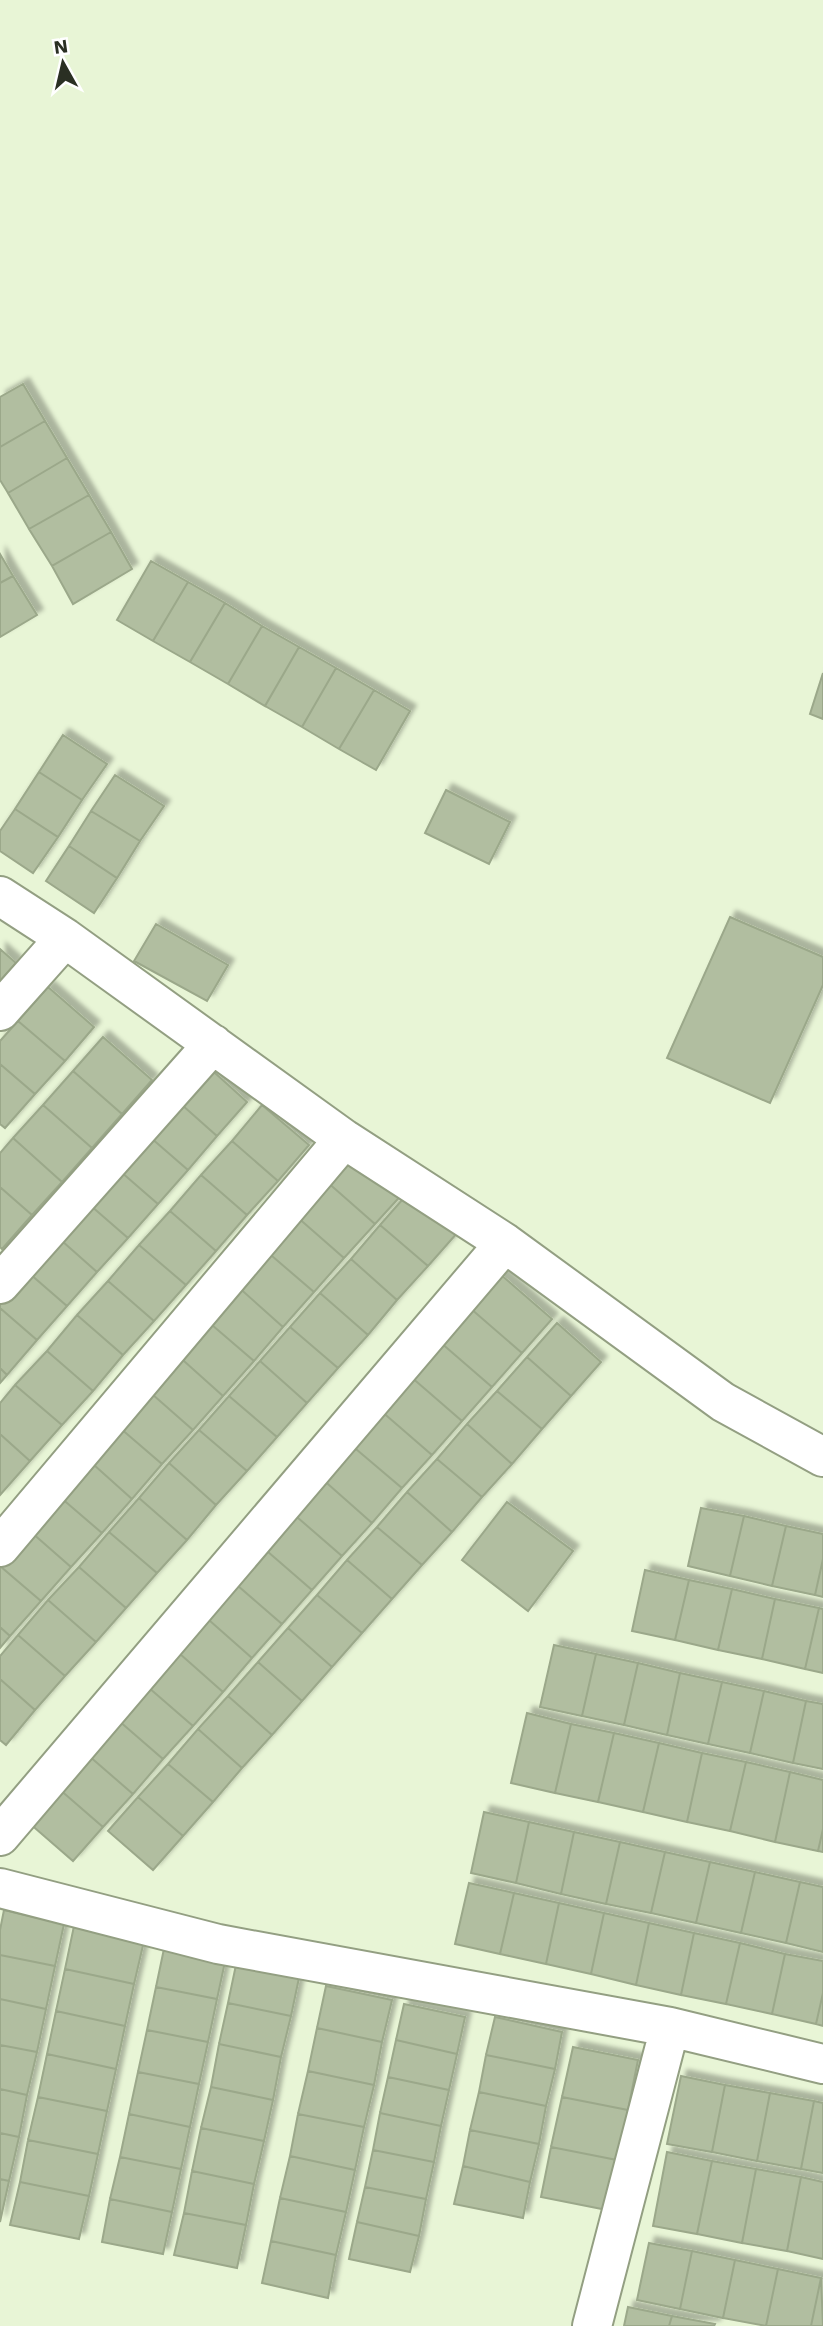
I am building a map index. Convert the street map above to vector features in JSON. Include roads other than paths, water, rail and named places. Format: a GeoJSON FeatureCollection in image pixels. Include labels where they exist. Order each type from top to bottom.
{"type":"FeatureCollection","features":[{"type":"Feature","properties":{"kind":"street"},"geometry":{"type":"LineString","coordinates":[[0,896],[65,938],[344,1139],[505,1243],[723,1402],[823,1457]]}},
{"type":"Feature","properties":{"kind":"street"},"geometry":{"type":"LineString","coordinates":[[0,1011],[65,938]]}},
{"type":"Feature","properties":{"kind":"street"},"geometry":{"type":"LineString","coordinates":[[0,1284],[213,1044]]}},
{"type":"Feature","properties":{"kind":"street"},"geometry":{"type":"LineString","coordinates":[[0,1547],[344,1139]]}},
{"type":"Feature","properties":{"kind":"street"},"geometry":{"type":"LineString","coordinates":[[0,1836],[505,1243]]}},
{"type":"Feature","properties":{"kind":"street"},"geometry":{"type":"LineString","coordinates":[[0,1888],[218,1944],[670,2027],[823,2064]]}},
{"type":"Feature","properties":{"kind":"street"},"geometry":{"type":"LineString","coordinates":[[592,2326],[670,2027]]}}]}
